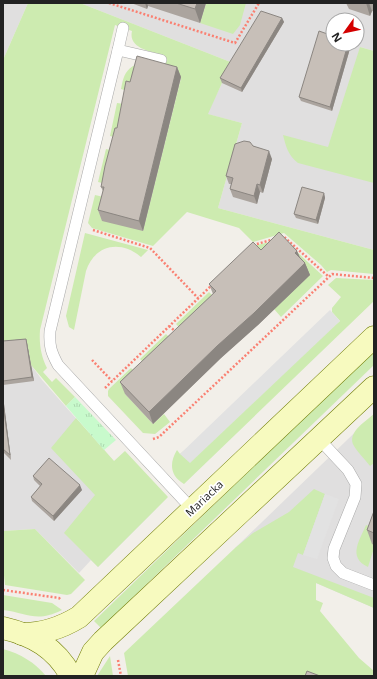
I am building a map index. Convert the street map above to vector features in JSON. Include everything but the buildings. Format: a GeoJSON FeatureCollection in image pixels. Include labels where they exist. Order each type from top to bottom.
{"type":"FeatureCollection","features":[{"type":"Feature","properties":{"kind":"main road","name":"Mariacka"},"geometry":{"type":"LineString","coordinates":[[12,631],[42,632],[63,626],[79,617],[192,508],[374,337]]}},
{"type":"Feature","properties":{"kind":"main road"},"geometry":{"type":"LineString","coordinates":[[82,676],[93,652],[103,641],[374,387]]}},
{"type":"Feature","properties":{"kind":"main road"},"geometry":{"type":"LineString","coordinates":[[12,631],[35,638],[55,654],[71,676]]}},
{"type":"Feature","properties":{"kind":"lane"},"geometry":{"type":"LineString","coordinates":[[123,28],[50,332],[49,342],[52,354],[58,365],[192,508]]}},
{"type":"Feature","properties":{"kind":"lane"},"geometry":{"type":"LineString","coordinates":[[118,50],[161,60]]}},
{"type":"Feature","properties":{"kind":"lane"},"geometry":{"type":"LineString","coordinates":[[319,438],[348,470],[356,484],[355,497],[334,549],[333,558],[336,566],[343,573],[374,585]]}},
{"type":"Feature","properties":{"kind":"path"},"geometry":{"type":"LineString","coordinates":[[109,3],[235,43],[259,3]]}},
{"type":"Feature","properties":{"kind":"path"},"geometry":{"type":"LineString","coordinates":[[92,230],[150,248],[198,298]]}},
{"type":"Feature","properties":{"kind":"path"},"geometry":{"type":"LineString","coordinates":[[250,248],[253,245],[283,236],[329,277]]}},
{"type":"Feature","properties":{"kind":"path"},"geometry":{"type":"LineString","coordinates":[[149,440],[159,437],[332,274],[374,278]]}},
{"type":"Feature","properties":{"kind":"path"},"geometry":{"type":"LineString","coordinates":[[92,360],[111,382],[212,285],[215,288]]}},
{"type":"Feature","properties":{"kind":"path"},"geometry":{"type":"LineString","coordinates":[[169,326],[175,331]]}},
{"type":"Feature","properties":{"kind":"path"},"geometry":{"type":"LineString","coordinates":[[133,361],[138,366]]}},
{"type":"Feature","properties":{"kind":"path"},"geometry":{"type":"LineString","coordinates":[[3,590],[59,598],[64,603]]}},
{"type":"Feature","properties":{"kind":"path"},"geometry":{"type":"LineString","coordinates":[[117,655],[121,676]]}},
{"type":"Feature","properties":{"kind":"shaded area"},"geometry":{"type":"Polygon","coordinates":[[[3,3],[28,3],[3,60],[3,3]]]}},
{"type":"Feature","properties":{"kind":"shaded area"},"geometry":{"type":"Polygon","coordinates":[[[80,3],[374,3],[374,51],[365,48],[365,12],[325,12],[325,52],[361,52],[374,159],[374,250],[218,208],[242,123],[207,114],[233,63],[80,3]]]}},
{"type":"Feature","properties":{"kind":"shaded area"},"geometry":{"type":"Polygon","coordinates":[[[47,262],[31,365],[42,380],[156,509],[98,567],[91,560],[79,573],[35,529],[3,531],[3,266],[47,262]]]}},
{"type":"Feature","properties":{"kind":"shaded area"},"geometry":{"type":"Polygon","coordinates":[[[330,310],[340,321],[190,463],[180,454],[330,310]]]}},
{"type":"Feature","properties":{"kind":"shaded area"},"geometry":{"type":"Polygon","coordinates":[[[374,414],[374,608],[235,548],[374,414]]]}},
{"type":"Feature","properties":{"kind":"shaded area"},"geometry":{"type":"Polygon","coordinates":[[[325,494],[339,499],[317,559],[303,555],[325,494]]]}},
{"type":"Feature","properties":{"kind":"green space"},"geometry":{"type":"Polygon","coordinates":[[[28,3],[80,3],[233,63],[208,114],[242,123],[218,208],[374,250],[374,274],[331,270],[327,272],[284,233],[253,242],[239,228],[187,212],[153,246],[92,228],[88,223],[95,195],[108,198],[143,231],[181,78],[134,93],[121,89],[124,76],[130,68],[162,55],[141,48],[133,41],[132,31],[115,25],[40,330],[41,350],[47,368],[43,372],[52,382],[56,378],[75,397],[66,406],[31,365],[27,343],[3,345],[3,60],[28,3]]]}},
{"type":"Feature","properties":{"kind":"green space"},"geometry":{"type":"Polygon","coordinates":[[[206,3],[246,3],[240,25],[233,34],[200,23],[206,3]]]}},
{"type":"Feature","properties":{"kind":"green space"},"geometry":{"type":"Polygon","coordinates":[[[365,48],[374,51],[374,183],[298,163],[288,150],[283,135],[328,147],[358,52],[365,52],[365,48]]]}},
{"type":"Feature","properties":{"kind":"green space"},"geometry":{"type":"Polygon","coordinates":[[[117,103],[131,105],[123,139],[110,136],[117,103]]]}},
{"type":"Feature","properties":{"kind":"green space"},"geometry":{"type":"Polygon","coordinates":[[[106,149],[119,152],[111,185],[98,182],[106,149]]]}},
{"type":"Feature","properties":{"kind":"green space"},"geometry":{"type":"Polygon","coordinates":[[[85,233],[148,250],[141,257],[125,248],[117,247],[102,250],[96,255],[90,262],[86,271],[74,330],[69,327],[66,316],[85,233]]]}},
{"type":"Feature","properties":{"kind":"green space"},"geometry":{"type":"Polygon","coordinates":[[[283,239],[323,276],[281,317],[274,309],[265,262],[253,250],[257,245],[283,239]]]}},
{"type":"Feature","properties":{"kind":"green space"},"geometry":{"type":"Polygon","coordinates":[[[336,278],[374,280],[374,301],[184,484],[179,481],[172,469],[174,455],[177,450],[180,454],[340,321],[332,312],[332,308],[341,297],[328,285],[336,278]]]}},
{"type":"Feature","properties":{"kind":"green space"},"geometry":{"type":"Polygon","coordinates":[[[209,292],[220,303],[187,336],[176,324],[209,292]]]}},
{"type":"Feature","properties":{"kind":"green space"},"geometry":{"type":"Polygon","coordinates":[[[166,334],[174,342],[151,370],[140,359],[166,334]]]}},
{"type":"Feature","properties":{"kind":"green space"},"geometry":{"type":"Polygon","coordinates":[[[374,350],[374,365],[101,628],[94,621],[374,350]]]}},
{"type":"Feature","properties":{"kind":"green space"},"geometry":{"type":"Polygon","coordinates":[[[131,368],[141,378],[125,394],[153,424],[164,414],[170,422],[155,434],[143,433],[108,396],[109,389],[131,368]]]}},
{"type":"Feature","properties":{"kind":"green space"},"geometry":{"type":"Polygon","coordinates":[[[75,397],[116,440],[104,450],[66,406],[75,397]]]}},
{"type":"Feature","properties":{"kind":"green space"},"geometry":{"type":"Polygon","coordinates":[[[374,414],[374,463],[370,466],[356,449],[352,441],[358,428],[374,414]]]}},
{"type":"Feature","properties":{"kind":"green space"},"geometry":{"type":"Polygon","coordinates":[[[76,418],[114,461],[125,451],[168,497],[98,567],[64,533],[95,495],[51,448],[76,418]]]}},
{"type":"Feature","properties":{"kind":"green space"},"geometry":{"type":"Polygon","coordinates":[[[314,489],[325,494],[303,555],[298,553],[293,567],[374,598],[374,608],[316,583],[316,600],[323,603],[320,611],[359,658],[374,671],[374,676],[128,676],[124,653],[235,548],[253,533],[289,512],[314,489]]]}},
{"type":"Feature","properties":{"kind":"green space"},"geometry":{"type":"Polygon","coordinates":[[[366,525],[374,528],[374,548],[368,567],[358,558],[357,553],[358,542],[366,525]]]}},
{"type":"Feature","properties":{"kind":"green space"},"geometry":{"type":"Polygon","coordinates":[[[35,529],[85,580],[71,594],[67,595],[5,585],[3,566],[3,531],[35,529]]]}},
{"type":"Feature","properties":{"kind":"green space"},"geometry":{"type":"Polygon","coordinates":[[[3,595],[52,603],[62,610],[53,614],[38,617],[3,610],[3,595]]]}},
{"type":"Feature","properties":{"kind":"green space"},"geometry":{"type":"Polygon","coordinates":[[[3,649],[16,653],[27,659],[46,676],[3,676],[3,649]]]}},
{"type":"Feature","properties":{"kind":"green space"},"geometry":{"type":"Polygon","coordinates":[[[110,656],[113,676],[97,676],[110,656]]]}}]}
